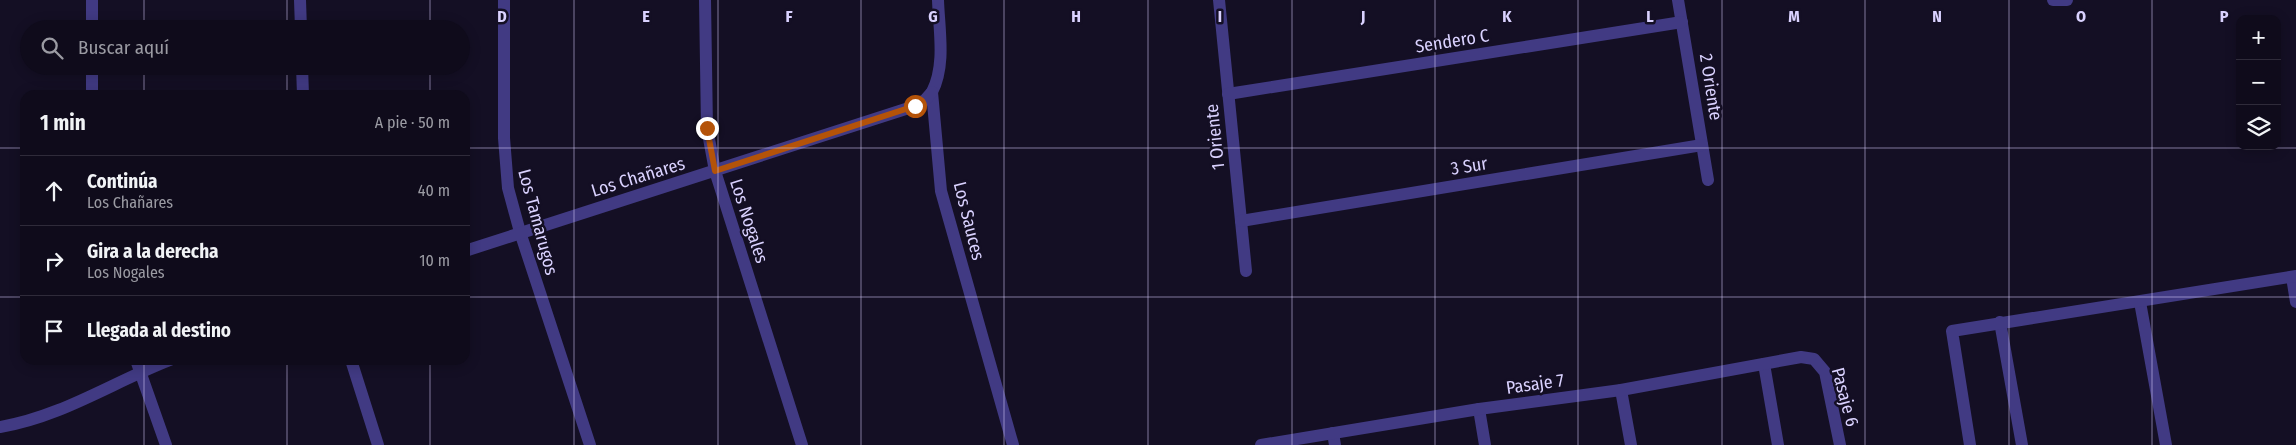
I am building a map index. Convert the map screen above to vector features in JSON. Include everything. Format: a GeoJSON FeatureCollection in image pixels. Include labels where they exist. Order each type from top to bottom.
{"type":"FeatureCollection","features":[{"type":"Feature","properties":{"kind":"street"},"geometry":{"type":"LineString","coordinates":[[92,0],[92,20]]}},
{"type":"Feature","properties":{"kind":"street"},"geometry":{"type":"LineString","coordinates":[[300,0],[301,20]]}},
{"type":"Feature","properties":{"kind":"street","name":"Los Tamarugos"},"geometry":{"type":"LineString","coordinates":[[504,0],[504,158],[508,188],[520,232],[590,445]]}},
{"type":"Feature","properties":{"kind":"street","name":"Los Nogales"},"geometry":{"type":"LineString","coordinates":[[705,0],[707,128],[715,171],[802,445]]}},
{"type":"Feature","properties":{"kind":"street","name":"Los Sauces"},"geometry":{"type":"LineString","coordinates":[[938,0],[940,67],[938,80],[932,92],[941,191],[1013,445]]}},
{"type":"Feature","properties":{"kind":"street","name":"1 Oriente"},"geometry":{"type":"LineString","coordinates":[[1219,0],[1246,271]]}},
{"type":"Feature","properties":{"kind":"street","name":"2 Oriente"},"geometry":{"type":"LineString","coordinates":[[1678,0],[1708,180]]}},
{"type":"Feature","properties":{"kind":"street","name":"Sendero C"},"geometry":{"type":"LineString","coordinates":[[1228,94],[1682,22]]}},
{"type":"Feature","properties":{"kind":"street"},"geometry":{"type":"LineString","coordinates":[[92,75],[92,90]]}},
{"type":"Feature","properties":{"kind":"street"},"geometry":{"type":"LineString","coordinates":[[302,75],[303,90]]}},
{"type":"Feature","properties":{"kind":"street","name":"Los Chañares"},"geometry":{"type":"LineString","coordinates":[[470,249],[915,106],[925,100],[932,92]]}},
{"type":"Feature","properties":{"kind":"street","name":"3 Sur"},"geometry":{"type":"LineString","coordinates":[[1241,221],[1702,145]]}},
{"type":"Feature","properties":{"kind":"street"},"geometry":{"type":"LineString","coordinates":[[1970,445],[1952,331],[2294,276],[2296,302]]}},
{"type":"Feature","properties":{"kind":"street"},"geometry":{"type":"LineString","coordinates":[[2140,302],[2166,445]]}},
{"type":"Feature","properties":{"kind":"street"},"geometry":{"type":"LineString","coordinates":[[2000,322],[2022,445]]}},
{"type":"Feature","properties":{"kind":"street","name":"Pasaje 7"},"geometry":{"type":"LineString","coordinates":[[1260,445],[1334,439],[1480,409],[1622,390],[1801,357],[1814,359]]}},
{"type":"Feature","properties":{"kind":"street","name":"Pasaje 6"},"geometry":{"type":"LineString","coordinates":[[1814,359],[1824,372],[1840,445]]}},
{"type":"Feature","properties":{"kind":"street"},"geometry":{"type":"LineString","coordinates":[[1764,364],[1778,445]]}},
{"type":"Feature","properties":{"kind":"street"},"geometry":{"type":"LineString","coordinates":[[353,365],[378,445]]}},
{"type":"Feature","properties":{"kind":"street"},"geometry":{"type":"LineString","coordinates":[[0,427],[26,423],[51,414],[139,366],[166,445]]}},
{"type":"Feature","properties":{"kind":"street"},"geometry":{"type":"LineString","coordinates":[[1622,390],[1631,445]]}},
{"type":"Feature","properties":{"kind":"street"},"geometry":{"type":"LineString","coordinates":[[1480,409],[1485,445]]}},
{"type":"Feature","properties":{"kind":"route"},"geometry":{"type":"LineString","coordinates":[[707,128],[715,171],[915,106]]}}]}
